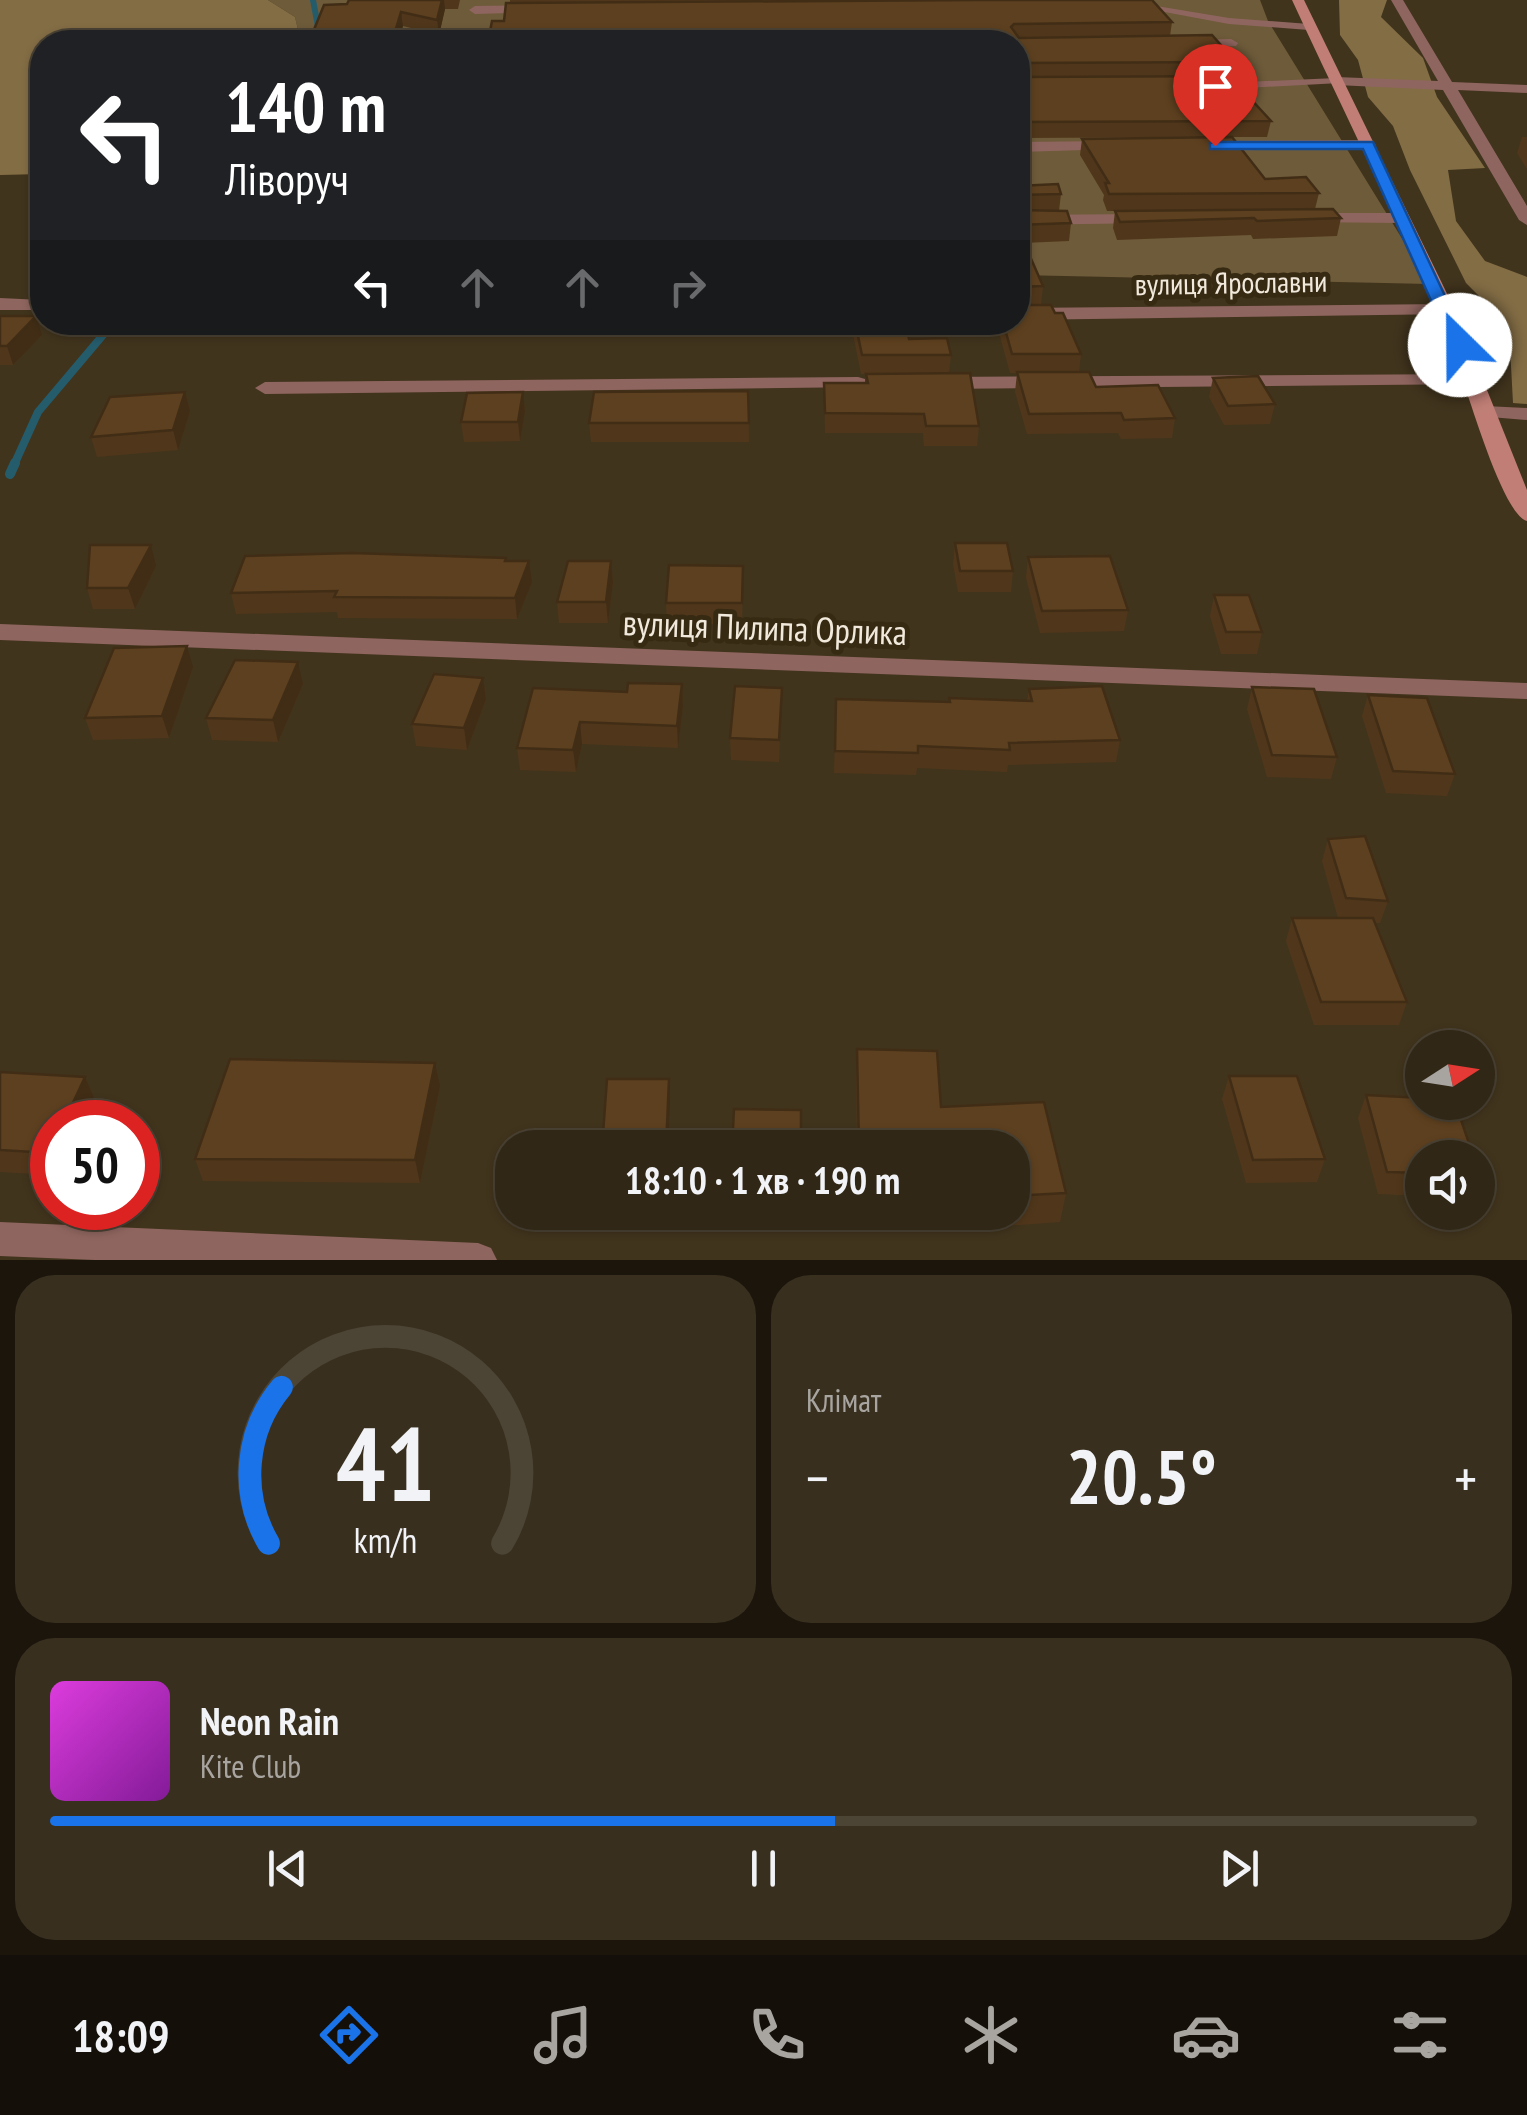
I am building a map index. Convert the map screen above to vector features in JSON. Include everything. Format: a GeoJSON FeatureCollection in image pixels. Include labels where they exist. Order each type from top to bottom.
{"type":"FeatureCollection","features":[{"type":"Feature","properties":{"kind":"main road"},"geometry":{"type":"LineString","coordinates":[[1298,0],[1446,310],[1527,514]]}},
{"type":"Feature","properties":{"kind":"street"},"geometry":{"type":"LineString","coordinates":[[1397,0],[1527,220]]}},
{"type":"Feature","properties":{"kind":"street"},"geometry":{"type":"LineString","coordinates":[[1082,9],[1141,9]]}},
{"type":"Feature","properties":{"kind":"street"},"geometry":{"type":"LineString","coordinates":[[474,10],[553,10]]}},
{"type":"Feature","properties":{"kind":"street"},"geometry":{"type":"LineString","coordinates":[[1173,44],[1231,43]]}},
{"type":"Feature","properties":{"kind":"street"},"geometry":{"type":"LineString","coordinates":[[1336,81],[1527,89]]}},
{"type":"Feature","properties":{"kind":"street"},"geometry":{"type":"LineString","coordinates":[[1226,85],[1245,85]]}},
{"type":"Feature","properties":{"kind":"street"},"geometry":{"type":"LineString","coordinates":[[1196,146],[1368,145]]}},
{"type":"Feature","properties":{"kind":"street"},"geometry":{"type":"LineString","coordinates":[[1030,147],[1136,146]]}},
{"type":"Feature","properties":{"kind":"street"},"geometry":{"type":"LineString","coordinates":[[1283,218],[1400,218]]}},
{"type":"Feature","properties":{"kind":"street"},"geometry":{"type":"LineString","coordinates":[[1030,220],[1169,219]]}},
{"type":"Feature","properties":{"kind":"street"},"geometry":{"type":"LineString","coordinates":[[0,304],[30,305]]}},
{"type":"Feature","properties":{"kind":"street","name":"вулиця Ярославни"},"geometry":{"type":"LineString","coordinates":[[1030,314],[1446,310]]}},
{"type":"Feature","properties":{"kind":"street"},"geometry":{"type":"LineString","coordinates":[[264,388],[1474,380]]}},
{"type":"Feature","properties":{"kind":"street"},"geometry":{"type":"LineString","coordinates":[[1484,412],[1527,414]]}},
{"type":"Feature","properties":{"kind":"street","name":"вулиця Пилипа Орлика"},"geometry":{"type":"LineString","coordinates":[[0,632],[1527,691]]}},
{"type":"Feature","properties":{"kind":"street"},"geometry":{"type":"LineString","coordinates":[[0,1238],[478,1260]]}},
{"type":"Feature","properties":{"kind":"lane"},"geometry":{"type":"LineString","coordinates":[[1104,0],[1229,22],[1309,26]]}},
{"type":"Feature","properties":{"kind":"lane"},"geometry":{"type":"LineString","coordinates":[[1245,85],[1336,81]]}},
{"type":"Feature","properties":{"kind":"shaded area"},"geometry":{"type":"Polygon","coordinates":[[[0,0],[268,0],[295,17],[298,30],[30,30],[30,174],[0,175],[0,0]]]}},
{"type":"Feature","properties":{"kind":"shaded area"},"geometry":{"type":"Polygon","coordinates":[[[268,0],[1260,0],[1268,21],[1430,284],[1030,275],[1030,30],[298,30],[295,17],[268,0]]]}},
{"type":"Feature","properties":{"kind":"shaded area"},"geometry":{"type":"Polygon","coordinates":[[[1339,0],[1387,0],[1381,17],[1423,58],[1437,97],[1485,168],[1448,170],[1456,221],[1485,261],[1527,277],[1527,404],[1513,403],[1510,347],[1492,309],[1466,283],[1410,170],[1393,126],[1368,97],[1358,60],[1340,35],[1339,0]]]}},
{"type":"Feature","properties":{"kind":"building"},"geometry":{"type":"Polygon","coordinates":[[[349,0],[442,0],[437,20],[401,12],[396,30],[314,30],[324,5],[347,4],[349,0]]]}},
{"type":"Feature","properties":{"kind":"building"},"geometry":{"type":"Polygon","coordinates":[[[1152,0],[1172,22],[1014,24],[1013,30],[490,30],[492,21],[504,21],[506,3],[1152,0]]]}},
{"type":"Feature","properties":{"kind":"building"},"geometry":{"type":"Polygon","coordinates":[[[1212,35],[1236,62],[1030,63],[1030,38],[1212,35]]]}},
{"type":"Feature","properties":{"kind":"building"},"geometry":{"type":"Polygon","coordinates":[[[1249,76],[1255,83],[1237,84],[1271,121],[1030,122],[1030,77],[1249,76]]]}},
{"type":"Feature","properties":{"kind":"building"},"geometry":{"type":"Polygon","coordinates":[[[1232,137],[1265,179],[1306,177],[1319,193],[1109,194],[1105,183],[1109,183],[1082,139],[1232,137]]]}},
{"type":"Feature","properties":{"kind":"building"},"geometry":{"type":"Polygon","coordinates":[[[1058,184],[1061,194],[1030,195],[1030,185],[1058,184]]]}},
{"type":"Feature","properties":{"kind":"building"},"geometry":{"type":"Polygon","coordinates":[[[1333,209],[1341,218],[1120,222],[1115,211],[1333,209]]]}},
{"type":"Feature","properties":{"kind":"building"},"geometry":{"type":"Polygon","coordinates":[[[1030,210],[1067,211],[1071,223],[1030,225],[1030,210]]]}},
{"type":"Feature","properties":{"kind":"building"},"geometry":{"type":"Polygon","coordinates":[[[1030,256],[1043,286],[1030,287],[1030,256]]]}},
{"type":"Feature","properties":{"kind":"building"},"geometry":{"type":"Polygon","coordinates":[[[1030,305],[1051,305],[1055,313],[1063,313],[1081,354],[1012,354],[1007,335],[1030,335],[1030,305]]]}},
{"type":"Feature","properties":{"kind":"building"},"geometry":{"type":"Polygon","coordinates":[[[0,316],[30,316],[30,322],[7,346],[0,346],[0,316]]]}},
{"type":"Feature","properties":{"kind":"building"},"geometry":{"type":"Polygon","coordinates":[[[858,335],[947,338],[951,355],[862,355],[858,335]]]}},
{"type":"Feature","properties":{"kind":"building"},"geometry":{"type":"Polygon","coordinates":[[[1017,372],[1089,372],[1096,387],[1158,385],[1175,418],[1124,420],[1121,413],[1029,414],[1017,372]]]}},
{"type":"Feature","properties":{"kind":"building"},"geometry":{"type":"Polygon","coordinates":[[[970,373],[979,426],[926,426],[924,414],[825,413],[824,383],[868,383],[866,374],[970,373]]]}},
{"type":"Feature","properties":{"kind":"building"},"geometry":{"type":"Polygon","coordinates":[[[1258,376],[1275,404],[1228,406],[1213,378],[1258,376]]]}},
{"type":"Feature","properties":{"kind":"building"},"geometry":{"type":"Polygon","coordinates":[[[748,391],[749,423],[589,423],[594,392],[748,391]]]}},
{"type":"Feature","properties":{"kind":"building"},"geometry":{"type":"Polygon","coordinates":[[[185,392],[173,430],[91,437],[110,397],[185,392]]]}},
{"type":"Feature","properties":{"kind":"building"},"geometry":{"type":"Polygon","coordinates":[[[523,392],[518,422],[461,422],[467,393],[523,392]]]}},
{"type":"Feature","properties":{"kind":"building"},"geometry":{"type":"Polygon","coordinates":[[[955,543],[1007,543],[1013,571],[960,571],[955,543]]]}},
{"type":"Feature","properties":{"kind":"building"},"geometry":{"type":"Polygon","coordinates":[[[90,545],[151,545],[128,588],[87,588],[90,545]]]}},
{"type":"Feature","properties":{"kind":"building"},"geometry":{"type":"Polygon","coordinates":[[[352,553],[529,561],[515,598],[334,597],[337,591],[231,593],[245,556],[352,553]]]}},
{"type":"Feature","properties":{"kind":"building"},"geometry":{"type":"Polygon","coordinates":[[[1110,556],[1128,610],[1042,611],[1028,557],[1110,556]]]}},
{"type":"Feature","properties":{"kind":"building"},"geometry":{"type":"Polygon","coordinates":[[[568,561],[611,561],[606,602],[557,602],[568,561]]]}},
{"type":"Feature","properties":{"kind":"building"},"geometry":{"type":"Polygon","coordinates":[[[669,565],[743,566],[742,603],[666,603],[669,565]]]}},
{"type":"Feature","properties":{"kind":"building"},"geometry":{"type":"Polygon","coordinates":[[[1214,595],[1249,595],[1262,632],[1226,632],[1214,595]]]}},
{"type":"Feature","properties":{"kind":"building"},"geometry":{"type":"Polygon","coordinates":[[[187,646],[162,716],[85,718],[114,648],[187,646]]]}},
{"type":"Feature","properties":{"kind":"building"},"geometry":{"type":"Polygon","coordinates":[[[235,660],[298,662],[273,720],[206,718],[235,660]]]}},
{"type":"Feature","properties":{"kind":"building"},"geometry":{"type":"Polygon","coordinates":[[[434,674],[483,678],[464,728],[412,724],[434,674]]]}},
{"type":"Feature","properties":{"kind":"building"},"geometry":{"type":"Polygon","coordinates":[[[628,683],[682,684],[677,726],[580,722],[573,750],[517,748],[533,688],[627,692],[628,683]]]}},
{"type":"Feature","properties":{"kind":"building"},"geometry":{"type":"Polygon","coordinates":[[[735,686],[782,688],[779,740],[730,738],[735,686]]]}},
{"type":"Feature","properties":{"kind":"building"},"geometry":{"type":"Polygon","coordinates":[[[1102,686],[1120,740],[1009,743],[1010,750],[918,746],[918,753],[835,751],[836,699],[1032,701],[1029,689],[1102,686]]]}},
{"type":"Feature","properties":{"kind":"building"},"geometry":{"type":"Polygon","coordinates":[[[1252,687],[1314,689],[1337,757],[1272,755],[1252,687]]]}},
{"type":"Feature","properties":{"kind":"building"},"geometry":{"type":"Polygon","coordinates":[[[1368,695],[1427,698],[1455,774],[1393,771],[1368,695]]]}},
{"type":"Feature","properties":{"kind":"building"},"geometry":{"type":"Polygon","coordinates":[[[1365,836],[1388,901],[1346,898],[1328,839],[1365,836]]]}},
{"type":"Feature","properties":{"kind":"building"},"geometry":{"type":"Polygon","coordinates":[[[1292,918],[1373,918],[1407,1002],[1321,1002],[1292,918]]]}},
{"type":"Feature","properties":{"kind":"building"},"geometry":{"type":"Polygon","coordinates":[[[857,1049],[937,1051],[941,1107],[1044,1102],[1066,1193],[1030,1195],[1030,1130],[859,1130],[857,1049]]]}},
{"type":"Feature","properties":{"kind":"building"},"geometry":{"type":"Polygon","coordinates":[[[230,1059],[435,1063],[415,1160],[195,1159],[230,1059]]]}},
{"type":"Feature","properties":{"kind":"building"},"geometry":{"type":"Polygon","coordinates":[[[0,1072],[85,1077],[74,1100],[30,1100],[30,1152],[0,1150],[0,1072]]]}},
{"type":"Feature","properties":{"kind":"building"},"geometry":{"type":"Polygon","coordinates":[[[1229,1076],[1297,1076],[1325,1159],[1253,1160],[1229,1076]]]}},
{"type":"Feature","properties":{"kind":"building"},"geometry":{"type":"Polygon","coordinates":[[[607,1079],[669,1079],[667,1130],[603,1130],[607,1079]]]}},
{"type":"Feature","properties":{"kind":"building"},"geometry":{"type":"Polygon","coordinates":[[[1366,1095],[1405,1097],[1405,1120],[1461,1120],[1468,1140],[1405,1140],[1405,1173],[1387,1172],[1366,1095]]]}},
{"type":"Feature","properties":{"kind":"building"},"geometry":{"type":"Polygon","coordinates":[[[734,1109],[801,1110],[801,1130],[733,1130],[734,1109]]]}},
{"type":"Feature","properties":{"kind":"waterway"},"geometry":{"type":"LineString","coordinates":[[313,0],[319,30]]}},
{"type":"Feature","properties":{"kind":"waterway"},"geometry":{"type":"LineString","coordinates":[[14,465],[38,412],[103,335]]}},
{"type":"Feature","properties":{"kind":"waterway"},"geometry":{"type":"LineString","coordinates":[[10,474],[15,463]]}},
{"type":"Feature","properties":{"kind":"route"},"geometry":{"type":"LineString","coordinates":[[1215,146],[1368,145],[1460,345]]}}]}
